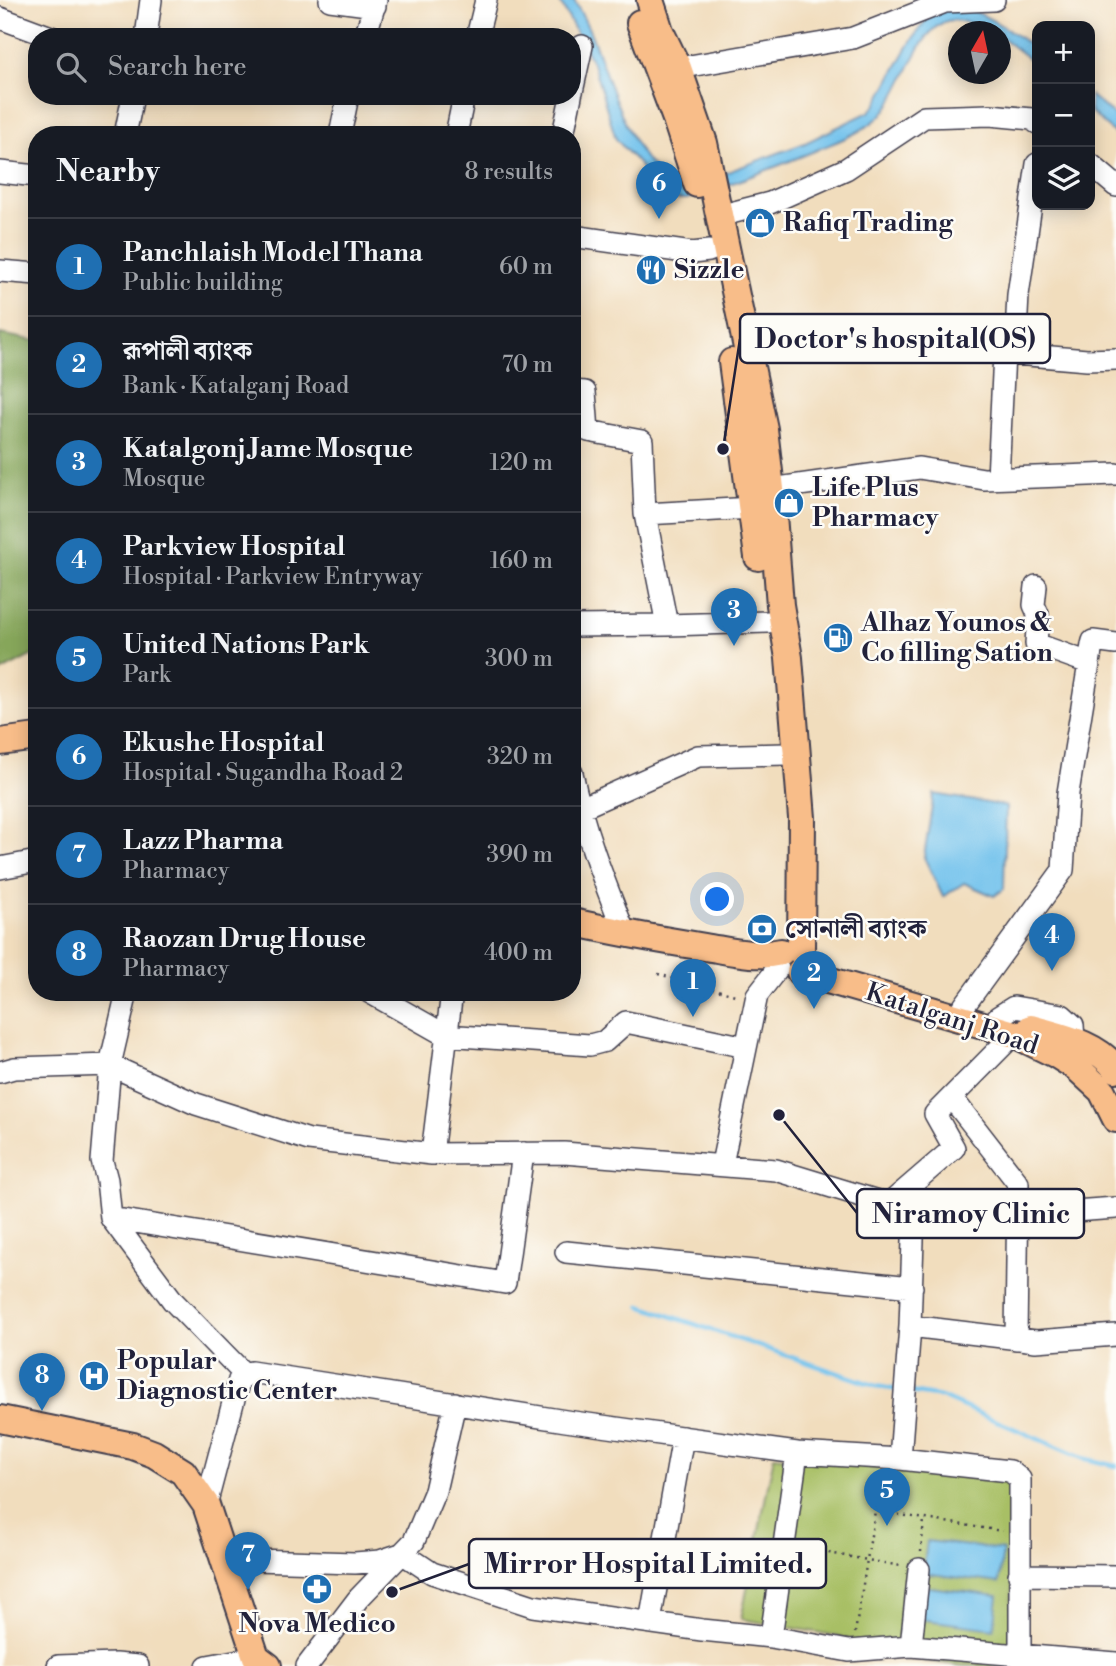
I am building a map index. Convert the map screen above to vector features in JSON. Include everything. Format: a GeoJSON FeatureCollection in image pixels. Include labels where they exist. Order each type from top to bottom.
{"type":"FeatureCollection","features":[{"type":"Feature","properties":{"kind":"main road"},"geometry":{"type":"LineString","coordinates":[[633,0],[695,175],[728,332],[788,754],[790,960]]}},
{"type":"Feature","properties":{"kind":"main road"},"geometry":{"type":"LineString","coordinates":[[650,0],[660,32],[678,68],[704,143],[764,429],[803,818],[790,960]]}},
{"type":"Feature","properties":{"kind":"main road"},"geometry":{"type":"LineString","coordinates":[[0,730],[28,727]]}},
{"type":"Feature","properties":{"kind":"main road"},"geometry":{"type":"LineString","coordinates":[[0,742],[28,738]]}},
{"type":"Feature","properties":{"kind":"main road"},"geometry":{"type":"LineString","coordinates":[[581,924],[747,954],[771,954],[790,960]]}},
{"type":"Feature","properties":{"kind":"main road"},"geometry":{"type":"LineString","coordinates":[[581,933],[726,959],[790,960]]}},
{"type":"Feature","properties":{"kind":"main road","name":"Katalganj Road"},"geometry":{"type":"LineString","coordinates":[[790,960],[964,1006],[1006,1025],[1109,1087],[1116,1119]]}},
{"type":"Feature","properties":{"kind":"main road","name":"Katalganj Road"},"geometry":{"type":"LineString","coordinates":[[790,960],[1006,1025],[1082,1044],[1104,1055],[1116,1069]]}},
{"type":"Feature","properties":{"kind":"main road"},"geometry":{"type":"LineString","coordinates":[[0,1419],[132,1446],[154,1454],[183,1472],[206,1505],[252,1662]]}},
{"type":"Feature","properties":{"kind":"main road"},"geometry":{"type":"LineString","coordinates":[[0,1437],[139,1464],[166,1480],[187,1503],[252,1662]]}},
{"type":"Feature","properties":{"kind":"street"},"geometry":{"type":"LineString","coordinates":[[147,28],[151,0]]}},
{"type":"Feature","properties":{"kind":"street"},"geometry":{"type":"LineString","coordinates":[[330,0],[375,3],[368,28]]}},
{"type":"Feature","properties":{"kind":"street"},"geometry":{"type":"LineString","coordinates":[[479,28],[486,0]]}},
{"type":"Feature","properties":{"kind":"street"},"geometry":{"type":"LineString","coordinates":[[678,68],[853,38],[945,2],[994,0]]}},
{"type":"Feature","properties":{"kind":"street"},"geometry":{"type":"LineString","coordinates":[[0,18],[28,28]]}},
{"type":"Feature","properties":{"kind":"street"},"geometry":{"type":"LineString","coordinates":[[581,51],[582,46]]}},
{"type":"Feature","properties":{"kind":"street"},"geometry":{"type":"LineString","coordinates":[[126,126],[127,105]]}},
{"type":"Feature","properties":{"kind":"street"},"geometry":{"type":"LineString","coordinates":[[342,126],[346,105]]}},
{"type":"Feature","properties":{"kind":"street"},"geometry":{"type":"LineString","coordinates":[[458,126],[462,105]]}},
{"type":"Feature","properties":{"kind":"street"},"geometry":{"type":"LineString","coordinates":[[565,126],[570,105]]}},
{"type":"Feature","properties":{"kind":"street"},"geometry":{"type":"LineString","coordinates":[[719,216],[770,203],[846,169],[924,117],[990,115],[1032,119]]}},
{"type":"Feature","properties":{"kind":"street"},"geometry":{"type":"LineString","coordinates":[[1095,168],[1116,186]]}},
{"type":"Feature","properties":{"kind":"street"},"geometry":{"type":"LineString","coordinates":[[0,172],[28,175]]}},
{"type":"Feature","properties":{"kind":"street"},"geometry":{"type":"LineString","coordinates":[[1015,354],[1018,295],[1032,198]]}},
{"type":"Feature","properties":{"kind":"street"},"geometry":{"type":"LineString","coordinates":[[581,237],[692,253],[709,251]]}},
{"type":"Feature","properties":{"kind":"street"},"geometry":{"type":"LineString","coordinates":[[0,271],[28,273]]}},
{"type":"Feature","properties":{"kind":"street"},"geometry":{"type":"LineString","coordinates":[[998,478],[1004,353],[1087,360],[1116,359]]}},
{"type":"Feature","properties":{"kind":"street"},"geometry":{"type":"LineString","coordinates":[[581,392],[585,392],[588,431],[642,441],[645,514],[667,625]]}},
{"type":"Feature","properties":{"kind":"street"},"geometry":{"type":"LineString","coordinates":[[771,489],[919,468],[984,479],[1116,474]]}},
{"type":"Feature","properties":{"kind":"street"},"geometry":{"type":"LineString","coordinates":[[645,514],[753,508]]}},
{"type":"Feature","properties":{"kind":"street"},"geometry":{"type":"LineString","coordinates":[[1036,586],[1036,644],[1089,663]]}},
{"type":"Feature","properties":{"kind":"street"},"geometry":{"type":"LineString","coordinates":[[581,626],[768,622]]}},
{"type":"Feature","properties":{"kind":"street"},"geometry":{"type":"LineString","coordinates":[[964,1006],[1062,870],[1068,793],[1093,641],[1116,645]]}},
{"type":"Feature","properties":{"kind":"street"},"geometry":{"type":"LineString","coordinates":[[581,807],[698,756],[788,754]]}},
{"type":"Feature","properties":{"kind":"street"},"geometry":{"type":"LineString","coordinates":[[581,814],[596,863],[625,934]]}},
{"type":"Feature","properties":{"kind":"street"},"geometry":{"type":"LineString","coordinates":[[0,868],[28,863]]}},
{"type":"Feature","properties":{"kind":"street"},"geometry":{"type":"LineString","coordinates":[[722,1164],[757,995],[790,960]]}},
{"type":"Feature","properties":{"kind":"street"},"geometry":{"type":"LineString","coordinates":[[125,1001],[110,1065],[102,1161],[111,1218],[173,1301],[245,1375]]}},
{"type":"Feature","properties":{"kind":"street"},"geometry":{"type":"LineString","coordinates":[[385,1001],[445,1035],[590,1045],[605,1041],[626,1022],[746,1047]]}},
{"type":"Feature","properties":{"kind":"street"},"geometry":{"type":"LineString","coordinates":[[432,1154],[451,1001]]}},
{"type":"Feature","properties":{"kind":"street"},"geometry":{"type":"LineString","coordinates":[[889,1204],[954,1148],[935,1114],[952,1098],[1006,1025]]}},
{"type":"Feature","properties":{"kind":"street"},"geometry":{"type":"LineString","coordinates":[[1082,1044],[1116,1049]]}},
{"type":"Feature","properties":{"kind":"street"},"geometry":{"type":"LineString","coordinates":[[0,1072],[14,1068],[110,1065],[196,1104],[309,1140],[432,1154],[564,1153],[776,1170],[914,1212],[910,1326],[900,1459]]}},
{"type":"Feature","properties":{"kind":"street"},"geometry":{"type":"LineString","coordinates":[[952,1098],[1018,1183],[1016,1339]]}},
{"type":"Feature","properties":{"kind":"street"},"geometry":{"type":"LineString","coordinates":[[111,1218],[505,1283],[523,1153]]}},
{"type":"Feature","properties":{"kind":"street"},"geometry":{"type":"LineString","coordinates":[[1018,1215],[1116,1208]]}},
{"type":"Feature","properties":{"kind":"street"},"geometry":{"type":"LineString","coordinates":[[566,1252],[912,1287]]}},
{"type":"Feature","properties":{"kind":"street"},"geometry":{"type":"LineString","coordinates":[[910,1326],[1036,1341],[1116,1335]]}},
{"type":"Feature","properties":{"kind":"street"},"geometry":{"type":"LineString","coordinates":[[206,1505],[239,1380],[251,1372],[797,1453],[900,1459],[1010,1471],[1020,1479],[1020,1657]]}},
{"type":"Feature","properties":{"kind":"street"},"geometry":{"type":"LineString","coordinates":[[307,1666],[358,1599],[414,1541],[435,1491],[455,1403]]}},
{"type":"Feature","properties":{"kind":"street"},"geometry":{"type":"LineString","coordinates":[[650,1622],[683,1437]]}},
{"type":"Feature","properties":{"kind":"street"},"geometry":{"type":"LineString","coordinates":[[771,1637],[797,1453]]}},
{"type":"Feature","properties":{"kind":"street"},"geometry":{"type":"LineString","coordinates":[[223,1559],[355,1563],[380,1561],[402,1553]]}},
{"type":"Feature","properties":{"kind":"street"},"geometry":{"type":"LineString","coordinates":[[402,1553],[432,1573],[533,1606],[771,1637],[848,1658],[911,1646],[1116,1663]]}},
{"type":"Feature","properties":{"kind":"street"},"geometry":{"type":"LineString","coordinates":[[911,1646],[919,1569]]}},
{"type":"Feature","properties":{"kind":"street"},"geometry":{"type":"LineString","coordinates":[[1020,1575],[1116,1576]]}},
{"type":"Feature","properties":{"kind":"street"},"geometry":{"type":"LineString","coordinates":[[207,1666],[252,1662]]}},
{"type":"Feature","properties":{"kind":"street"},"geometry":{"type":"LineString","coordinates":[[58,1666],[138,1666]]}},
{"type":"Feature","properties":{"kind":"path"},"geometry":{"type":"LineString","coordinates":[[658,974],[756,1000]]}},
{"type":"Feature","properties":{"kind":"path"},"geometry":{"type":"LineString","coordinates":[[848,1658],[855,1635],[875,1511],[1019,1533]]}},
{"type":"Feature","properties":{"kind":"path"},"geometry":{"type":"LineString","coordinates":[[784,1545],[919,1569],[924,1520]]}},
{"type":"Feature","properties":{"kind":"green space"},"geometry":{"type":"Polygon","coordinates":[[[0,334],[28,339],[28,658],[0,672],[0,334]]]}},
{"type":"Feature","properties":{"kind":"green space"},"geometry":{"type":"Polygon","coordinates":[[[774,1456],[1016,1482],[1009,1666],[964,1666],[874,1654],[859,1643],[838,1636],[741,1619],[774,1456]]]}},
{"type":"Feature","properties":{"kind":"water"},"geometry":{"type":"Polygon","coordinates":[[[559,0],[574,0],[591,34],[624,122],[636,143],[664,178],[682,189],[805,143],[869,112],[876,105],[924,23],[942,7],[966,9],[994,21],[950,20],[934,29],[917,53],[887,108],[864,128],[752,176],[687,199],[666,195],[616,139],[593,64],[581,41],[581,28],[574,28],[559,0]]]}},
{"type":"Feature","properties":{"kind":"water"},"geometry":{"type":"Polygon","coordinates":[[[1011,31],[1032,47],[1032,61],[1011,45],[1011,31]]]}},
{"type":"Feature","properties":{"kind":"water"},"geometry":{"type":"Polygon","coordinates":[[[1095,99],[1116,117],[1116,135],[1095,116],[1095,99]]]}},
{"type":"Feature","properties":{"kind":"water"},"geometry":{"type":"Polygon","coordinates":[[[934,794],[1006,806],[1004,889],[994,896],[964,883],[943,897],[924,857],[934,794]]]}},
{"type":"Feature","properties":{"kind":"water"},"geometry":{"type":"Polygon","coordinates":[[[927,1541],[1003,1550],[999,1583],[923,1573],[927,1541]]]}},
{"type":"Feature","properties":{"kind":"water"},"geometry":{"type":"Polygon","coordinates":[[[922,1586],[998,1596],[994,1629],[918,1619],[922,1586]]]}},
{"type":"Feature","properties":{"kind":"waterway"},"geometry":{"type":"LineString","coordinates":[[641,1306],[876,1386],[898,1390]]}},
{"type":"Feature","properties":{"kind":"waterway"},"geometry":{"type":"LineString","coordinates":[[910,1392],[941,1397],[1082,1458],[1116,1466]]}},
{"type":"Feature","properties":{"kind":"place","name":"Ekushe Hospital"},"geometry":{"type":"Point","coordinates":[659,219]}},
{"type":"Feature","properties":{"kind":"place","name":"Rafiq Trading"},"geometry":{"type":"Point","coordinates":[760,223]}},
{"type":"Feature","properties":{"kind":"place","name":"Sizzle"},"geometry":{"type":"Point","coordinates":[651,270]}},
{"type":"Feature","properties":{"kind":"place","name":"Doctor's hospital(OS)"},"geometry":{"type":"Point","coordinates":[723,449]}},
{"type":"Feature","properties":{"kind":"place","name":"Life Plus Pharmacy"},"geometry":{"type":"Point","coordinates":[789,503]}},
{"type":"Feature","properties":{"kind":"place","name":"Alhaz Younos & Co filling Sation"},"geometry":{"type":"Point","coordinates":[838,638]}},
{"type":"Feature","properties":{"kind":"place","name":"Katalgonj Jame Mosque"},"geometry":{"type":"Point","coordinates":[734,646]}},
{"type":"Feature","properties":{"kind":"place","name":"সোনালী ব্যাংক"},"geometry":{"type":"Point","coordinates":[762,929]}},
{"type":"Feature","properties":{"kind":"place","name":"Parkview Hospital"},"geometry":{"type":"Point","coordinates":[1052,971]}},
{"type":"Feature","properties":{"kind":"place","name":"রূপালী ব্যাংক"},"geometry":{"type":"Point","coordinates":[814,1009]}},
{"type":"Feature","properties":{"kind":"place","name":"Panchlaish Model Thana"},"geometry":{"type":"Point","coordinates":[693,1017]}},
{"type":"Feature","properties":{"kind":"place","name":"Niramoy Clinic"},"geometry":{"type":"Point","coordinates":[779,1115]}},
{"type":"Feature","properties":{"kind":"place","name":"Popular Diagnostic Center"},"geometry":{"type":"Point","coordinates":[94,1376]}},
{"type":"Feature","properties":{"kind":"place","name":"Raozan Drug House"},"geometry":{"type":"Point","coordinates":[42,1411]}},
{"type":"Feature","properties":{"kind":"place","name":"United Nations Park"},"geometry":{"type":"Point","coordinates":[887,1526]}},
{"type":"Feature","properties":{"kind":"place","name":"Nova Medico"},"geometry":{"type":"Point","coordinates":[317,1589]}},
{"type":"Feature","properties":{"kind":"place","name":"Lazz Pharma"},"geometry":{"type":"Point","coordinates":[248,1590]}},
{"type":"Feature","properties":{"kind":"place","name":"Mirror Hospital Limited."},"geometry":{"type":"Point","coordinates":[392,1592]}}]}
